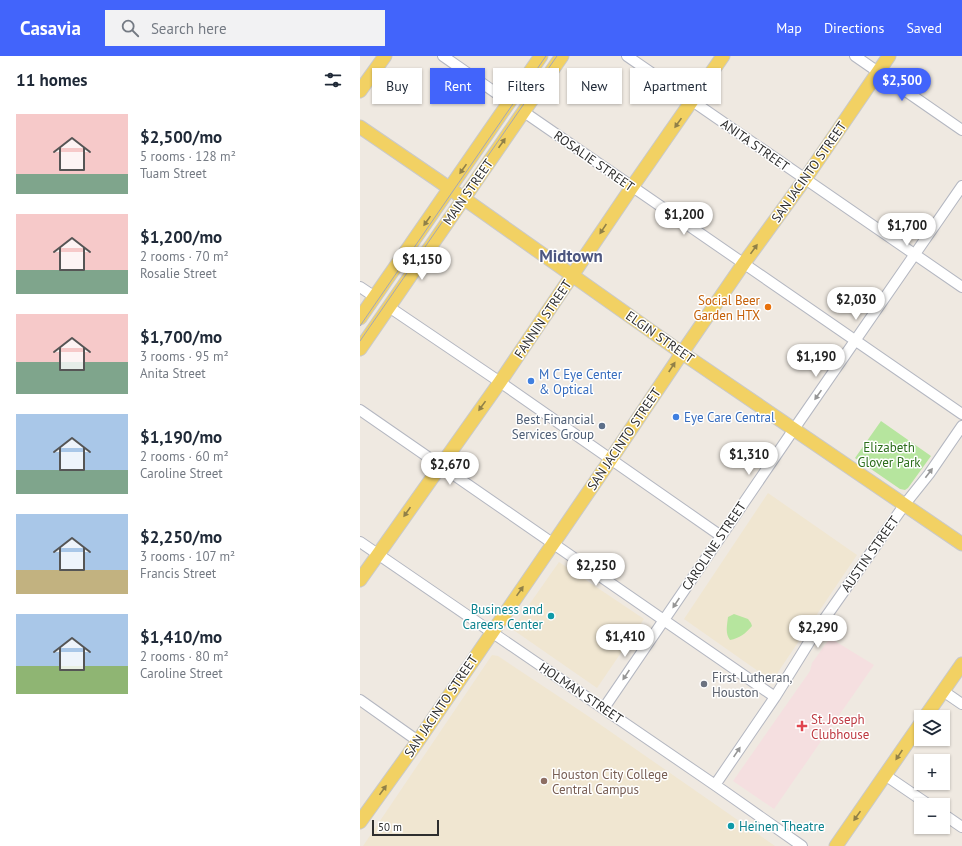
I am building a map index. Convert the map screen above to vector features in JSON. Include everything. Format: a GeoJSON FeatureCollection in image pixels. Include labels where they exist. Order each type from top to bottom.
{"type":"FeatureCollection","features":[{"type":"Feature","properties":{"kind":"main road"},"geometry":{"type":"LineString","coordinates":[[360,91],[385,56]]}},
{"type":"Feature","properties":{"kind":"main road","name":"MAIN STREET"},"geometry":{"type":"LineString","coordinates":[[533,68],[541,56]]}},
{"type":"Feature","properties":{"kind":"main road","name":"MAIN STREET"},"geometry":{"type":"LineString","coordinates":[[360,349],[562,56]]}},
{"type":"Feature","properties":{"kind":"main road","name":"FANNIN STREET"},"geometry":{"type":"LineString","coordinates":[[715,68],[723,56]]}},
{"type":"Feature","properties":{"kind":"main road","name":"SAN JACINTO STREET"},"geometry":{"type":"LineString","coordinates":[[360,822],[612,459],[682,352],[805,179],[889,56]]}},
{"type":"Feature","properties":{"kind":"main road","name":"MAIN STREET"},"geometry":{"type":"LineString","coordinates":[[360,318],[508,104]]}},
{"type":"Feature","properties":{"kind":"main road","name":"FANNIN STREET"},"geometry":{"type":"LineString","coordinates":[[360,580],[500,382],[632,187],[692,104]]}},
{"type":"Feature","properties":{"kind":"main road","name":"ELGIN STREET"},"geometry":{"type":"LineString","coordinates":[[360,127],[682,352],[962,544]]}},
{"type":"Feature","properties":{"kind":"main road"},"geometry":{"type":"LineString","coordinates":[[930,710],[962,664]]}},
{"type":"Feature","properties":{"kind":"main road"},"geometry":{"type":"LineString","coordinates":[[836,846],[914,733]]}},
{"type":"Feature","properties":{"kind":"street"},"geometry":{"type":"LineString","coordinates":[[443,56],[493,91]]}},
{"type":"Feature","properties":{"kind":"street","name":"ANITA STREET"},"geometry":{"type":"LineString","coordinates":[[627,56],[644,68]]}},
{"type":"Feature","properties":{"kind":"street"},"geometry":{"type":"LineString","coordinates":[[856,56],[962,130]]}},
{"type":"Feature","properties":{"kind":"street","name":"ANITA STREET"},"geometry":{"type":"LineString","coordinates":[[696,104],[962,287]]}},
{"type":"Feature","properties":{"kind":"street","name":"ROSALIE STREET"},"geometry":{"type":"LineString","coordinates":[[524,112],[962,414]]}},
{"type":"Feature","properties":{"kind":"street","name":"CAROLINE STREET"},"geometry":{"type":"LineString","coordinates":[[604,708],[962,186]]}},
{"type":"Feature","properties":{"kind":"street"},"geometry":{"type":"LineString","coordinates":[[360,287],[375,297]]}},
{"type":"Feature","properties":{"kind":"street"},"geometry":{"type":"LineString","coordinates":[[389,307],[612,459],[721,536]]}},
{"type":"Feature","properties":{"kind":"street"},"geometry":{"type":"LineString","coordinates":[[360,410],[775,697]]}},
{"type":"Feature","properties":{"kind":"street","name":"AUSTIN STREET"},"geometry":{"type":"LineString","coordinates":[[715,785],[775,697],[816,630],[962,426]]}},
{"type":"Feature","properties":{"kind":"street","name":"HOLMAN STREET"},"geometry":{"type":"LineString","coordinates":[[360,542],[604,708],[802,846]]}},
{"type":"Feature","properties":{"kind":"street"},"geometry":{"type":"LineString","coordinates":[[943,691],[962,704]]}},
{"type":"Feature","properties":{"kind":"street"},"geometry":{"type":"LineString","coordinates":[[360,700],[418,740]]}},
{"type":"Feature","properties":{"kind":"street"},"geometry":{"type":"LineString","coordinates":[[885,775],[919,798]]}},
{"type":"Feature","properties":{"kind":"street"},"geometry":{"type":"LineString","coordinates":[[950,819],[962,827]]}},
{"type":"Feature","properties":{"kind":"shaded area"},"geometry":{"type":"Polygon","coordinates":[[[768,493],[857,555],[772,681],[684,619],[768,493]]]}},
{"type":"Feature","properties":{"kind":"shaded area"},"geometry":{"type":"Polygon","coordinates":[[[559,562],[644,619],[597,688],[512,629],[559,562]]]}},
{"type":"Feature","properties":{"kind":"shaded area","name":"St. Joseph Clubhouse"},"geometry":{"type":"Polygon","coordinates":[[[830,638],[874,665],[774,809],[733,781],[810,671],[812,663],[830,638]]]}},
{"type":"Feature","properties":{"kind":"shaded area","name":"Houston City College Central Campus"},"geometry":{"type":"Polygon","coordinates":[[[492,655],[498,656],[588,716],[775,846],[363,846],[492,655]]]}},
{"type":"Feature","properties":{"kind":"green space","name":"Elizabeth Glover Park"},"geometry":{"type":"Polygon","coordinates":[[[881,421],[931,456],[905,490],[900,489],[855,458],[881,421]]]}},
{"type":"Feature","properties":{"kind":"green space"},"geometry":{"type":"Polygon","coordinates":[[[734,614],[748,619],[752,626],[742,635],[730,640],[727,632],[728,617],[734,614]]]}},
{"type":"Feature","properties":{"kind":"tram line"},"geometry":{"type":"LineString","coordinates":[[360,326],[546,56]]}},
{"type":"Feature","properties":{"kind":"tram line"},"geometry":{"type":"LineString","coordinates":[[360,341],[557,56]]}},
{"type":"Feature","properties":{"kind":"place","name":"Social Beer Garden HTX"},"geometry":{"type":"Point","coordinates":[768,307]}},
{"type":"Feature","properties":{"kind":"place","name":"M C Eye Center & Optical"},"geometry":{"type":"Point","coordinates":[531,381]}},
{"type":"Feature","properties":{"kind":"place","name":"Eye Care Central"},"geometry":{"type":"Point","coordinates":[676,417]}},
{"type":"Feature","properties":{"kind":"place","name":"Best Financial Services Group"},"geometry":{"type":"Point","coordinates":[602,426]}},
{"type":"Feature","properties":{"kind":"place","name":"Business and Careers Center"},"geometry":{"type":"Point","coordinates":[551,616]}},
{"type":"Feature","properties":{"kind":"place","name":"First Lutheran, Houston"},"geometry":{"type":"Point","coordinates":[704,684]}},
{"type":"Feature","properties":{"kind":"place","name":"St. Joseph Clubhouse"},"geometry":{"type":"Point","coordinates":[802,726]}},
{"type":"Feature","properties":{"kind":"place","name":"Houston City College Central Campus"},"geometry":{"type":"Point","coordinates":[544,781]}},
{"type":"Feature","properties":{"kind":"place","name":"Heinen Theatre"},"geometry":{"type":"Point","coordinates":[731,826]}},
{"type":"Feature","properties":{"kind":"district","name":"Midtown"},"geometry":{"type":"Point","coordinates":[571,256]}}]}
